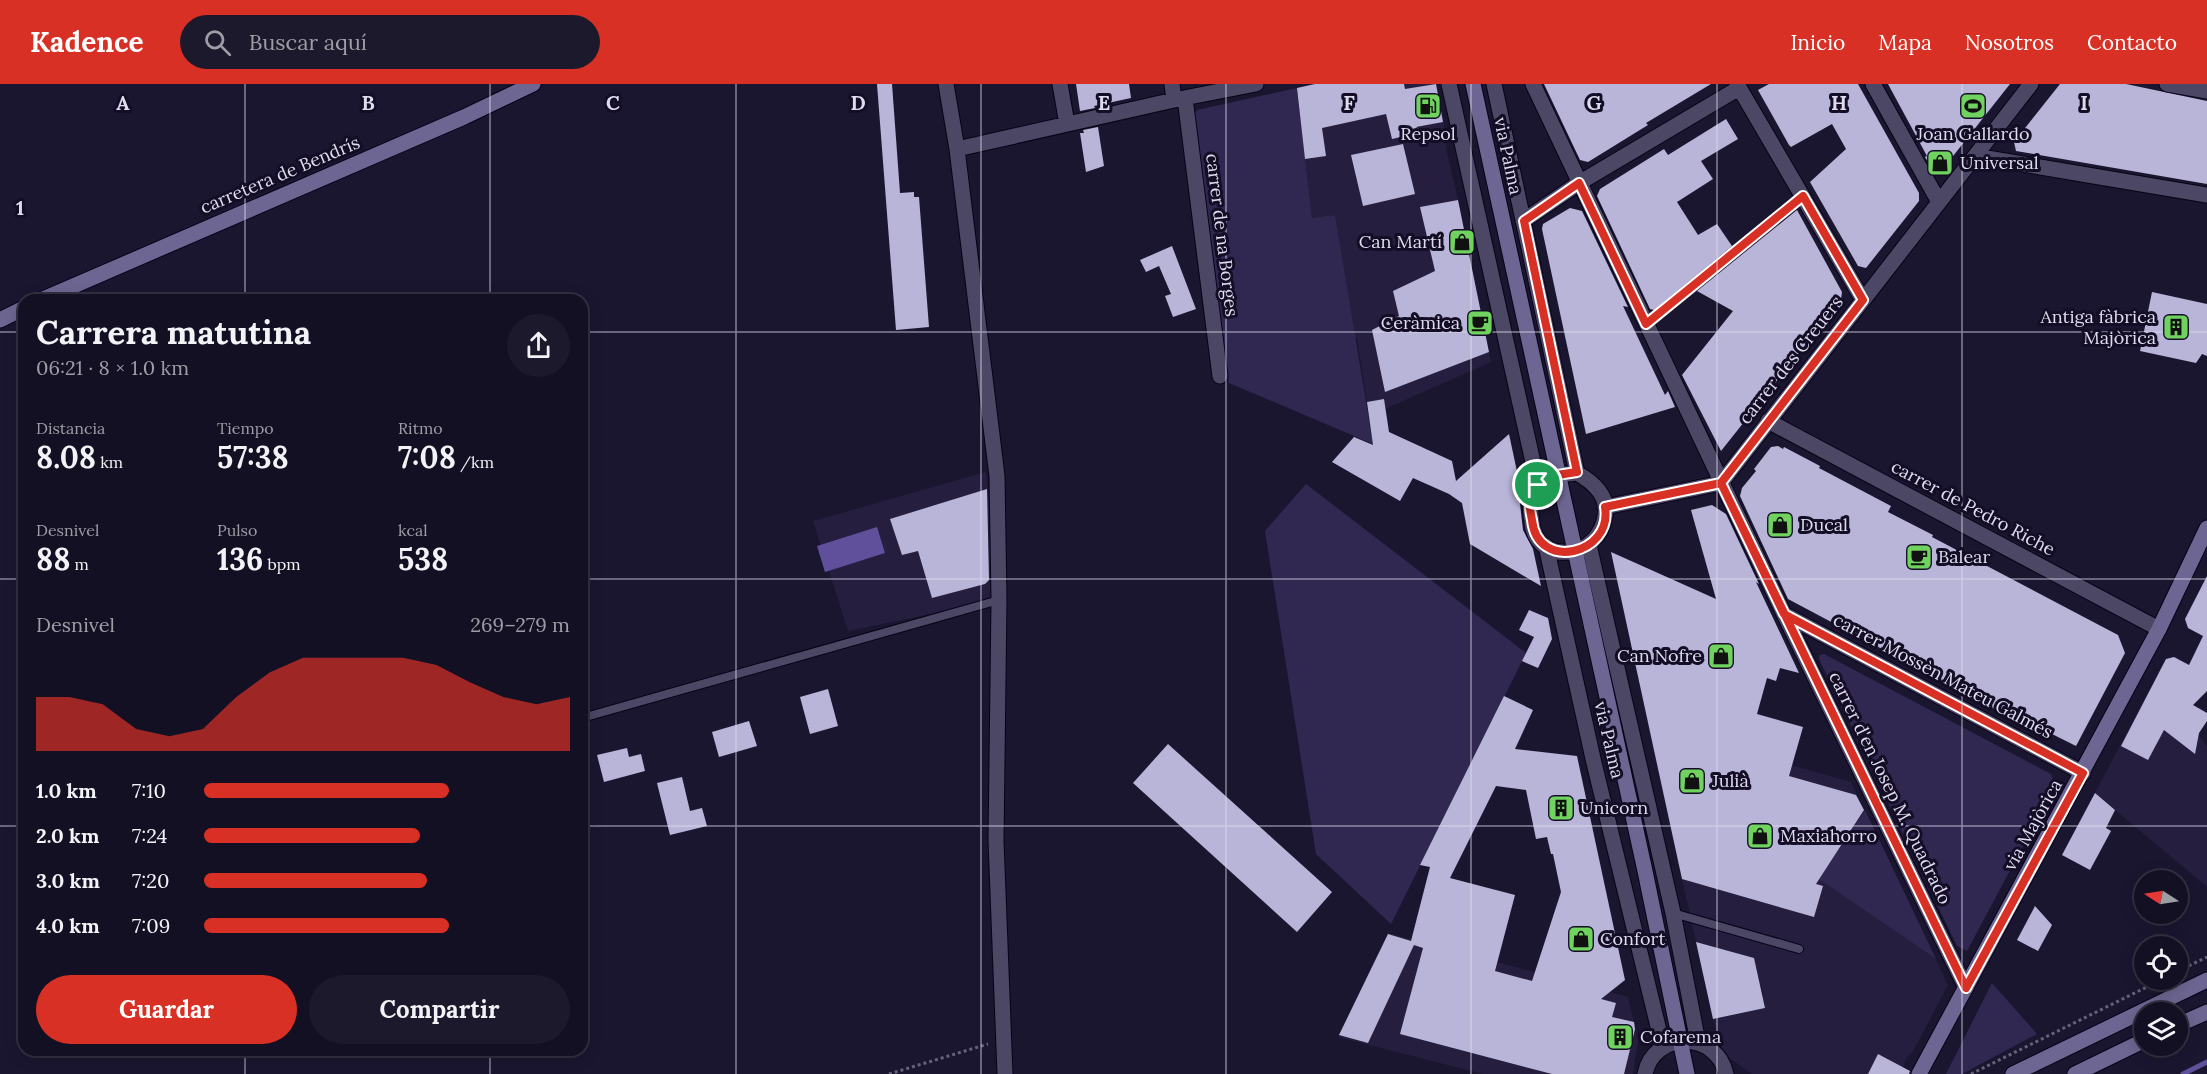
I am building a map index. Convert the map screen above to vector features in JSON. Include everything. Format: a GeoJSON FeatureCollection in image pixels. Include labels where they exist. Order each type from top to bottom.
{"type":"FeatureCollection","features":[{"type":"Feature","properties":{"kind":"main road","name":"carretera de Bendrís"},"geometry":{"type":"LineString","coordinates":[[54,294],[533,84]]}},
{"type":"Feature","properties":{"kind":"main road","name":"via Palma"},"geometry":{"type":"LineString","coordinates":[[1473,84],[1688,1074]]}},
{"type":"Feature","properties":{"kind":"main road"},"geometry":{"type":"LineString","coordinates":[[0,320],[18,311]]}},
{"type":"Feature","properties":{"kind":"main road","name":"via Majòrica"},"geometry":{"type":"LineString","coordinates":[[1919,1074],[2159,629],[2207,528]]}},
{"type":"Feature","properties":{"kind":"main road"},"geometry":{"type":"LineString","coordinates":[[2013,1074],[2207,980]]}},
{"type":"Feature","properties":{"kind":"main road"},"geometry":{"type":"LineString","coordinates":[[2188,1021],[2207,1012]]}},
{"type":"Feature","properties":{"kind":"main road"},"geometry":{"type":"LineString","coordinates":[[2075,1074],[2134,1045]]}},
{"type":"Feature","properties":{"kind":"street"},"geometry":{"type":"LineString","coordinates":[[946,84],[957,149],[997,476],[999,600],[996,841],[1005,1074]]}},
{"type":"Feature","properties":{"kind":"street"},"geometry":{"type":"LineString","coordinates":[[1060,84],[1067,124]]}},
{"type":"Feature","properties":{"kind":"street","name":"carrer de na Borges"},"geometry":{"type":"LineString","coordinates":[[1172,84],[1179,99],[1220,376]]}},
{"type":"Feature","properties":{"kind":"street"},"geometry":{"type":"LineString","coordinates":[[957,149],[1256,84]]}},
{"type":"Feature","properties":{"kind":"street"},"geometry":{"type":"LineString","coordinates":[[1449,84],[1538,485],[1557,475],[1577,472],[1599,489],[1605,507],[1603,529],[1589,545],[1574,552],[1553,551],[1546,546]]}},
{"type":"Feature","properties":{"kind":"street","name":"via Palma"},"geometry":{"type":"LineString","coordinates":[[1494,84],[1577,472]]}},
{"type":"Feature","properties":{"kind":"street","name":"carrer d'en Josep M. Quadrado"},"geometry":{"type":"LineString","coordinates":[[1533,84],[1721,483],[1966,988]]}},
{"type":"Feature","properties":{"kind":"street"},"geometry":{"type":"LineString","coordinates":[[1873,84],[1939,202]]}},
{"type":"Feature","properties":{"kind":"street","name":"carrer des Creuers"},"geometry":{"type":"LineString","coordinates":[[1721,483],[2031,84]]}},
{"type":"Feature","properties":{"kind":"street"},"geometry":{"type":"LineString","coordinates":[[2167,84],[2207,92]]}},
{"type":"Feature","properties":{"kind":"street"},"geometry":{"type":"LineString","coordinates":[[1524,221],[1579,183],[1738,86],[1863,300]]}},
{"type":"Feature","properties":{"kind":"street"},"geometry":{"type":"LineString","coordinates":[[1975,156],[2207,195]]}},
{"type":"Feature","properties":{"kind":"street","name":"carrer de Pedro Riche"},"geometry":{"type":"LineString","coordinates":[[1768,421],[2159,629]]}},
{"type":"Feature","properties":{"kind":"street"},"geometry":{"type":"LineString","coordinates":[[1605,507],[1721,483]]}},
{"type":"Feature","properties":{"kind":"street","name":"via Palma"},"geometry":{"type":"LineString","coordinates":[[1538,485],[1530,502],[1533,530],[1546,546],[1591,752],[1663,1047]]}},
{"type":"Feature","properties":{"kind":"street"},"geometry":{"type":"LineString","coordinates":[[1589,545],[1672,913],[1698,1042]]}},
{"type":"Feature","properties":{"kind":"street","name":"carrer Mossèn Mateu Galmés"},"geometry":{"type":"LineString","coordinates":[[1784,614],[2083,773]]}},
{"type":"Feature","properties":{"kind":"street"},"geometry":{"type":"LineString","coordinates":[[1645,1074],[1653,1056],[1663,1047],[1681,1041],[1698,1042],[1709,1047],[1718,1056],[1726,1074]]}},
{"type":"Feature","properties":{"kind":"lane"},"geometry":{"type":"LineString","coordinates":[[1646,324],[1803,196]]}},
{"type":"Feature","properties":{"kind":"lane"},"geometry":{"type":"LineString","coordinates":[[588,716],[999,600]]}},
{"type":"Feature","properties":{"kind":"lane"},"geometry":{"type":"LineString","coordinates":[[1672,913],[1799,949]]}},
{"type":"Feature","properties":{"kind":"path"},"geometry":{"type":"LineString","coordinates":[[2188,966],[2207,957]]}},
{"type":"Feature","properties":{"kind":"path"},"geometry":{"type":"LineString","coordinates":[[1971,1074],[2141,990]]}},
{"type":"Feature","properties":{"kind":"path"},"geometry":{"type":"LineString","coordinates":[[889,1074],[1004,1038]]}},
{"type":"Feature","properties":{"kind":"shaded area"},"geometry":{"type":"Polygon","coordinates":[[[1315,84],[1435,84],[1458,200],[1420,208],[1426,235],[1463,227],[1491,362],[1369,416],[1357,338],[1354,339],[1335,215],[1312,218],[1297,88],[1315,84]]]}},
{"type":"Feature","properties":{"kind":"shaded area"},"geometry":{"type":"Polygon","coordinates":[[[1297,88],[1312,218],[1335,215],[1373,444],[1229,383],[1192,117],[1197,110],[1297,88]]]}},
{"type":"Feature","properties":{"kind":"shaded area"},"geometry":{"type":"Polygon","coordinates":[[[986,472],[999,600],[848,631],[813,521],[986,472]]]}},
{"type":"Feature","properties":{"kind":"shaded area"},"geometry":{"type":"Polygon","coordinates":[[[1306,484],[1526,653],[1391,924],[1316,854],[1265,531],[1306,484]]]}},
{"type":"Feature","properties":{"kind":"shaded area"},"geometry":{"type":"Polygon","coordinates":[[[877,527],[885,553],[825,572],[817,546],[877,527]]]}},
{"type":"Feature","properties":{"kind":"shaded area"},"geometry":{"type":"Polygon","coordinates":[[[1824,654],[2051,774],[2055,786],[1967,951],[1957,946],[1819,659],[1820,655],[1824,654]]]}},
{"type":"Feature","properties":{"kind":"shaded area"},"geometry":{"type":"Polygon","coordinates":[[[2149,691],[2200,733],[2198,735],[2207,746],[2207,887],[2188,870],[2095,793],[2149,691]]]}},
{"type":"Feature","properties":{"kind":"shaded area"},"geometry":{"type":"Polygon","coordinates":[[[1648,725],[1851,782],[1864,810],[1820,879],[1936,959],[1948,985],[1912,1053],[1906,1058],[1901,1074],[1752,1074],[1724,1054],[1713,1019],[1765,1008],[1762,987],[1754,958],[1696,942],[1648,725]]]}},
{"type":"Feature","properties":{"kind":"shaded area"},"geometry":{"type":"Polygon","coordinates":[[[1865,810],[1936,959],[1819,879],[1865,810]]]}},
{"type":"Feature","properties":{"kind":"shaded area"},"geometry":{"type":"Polygon","coordinates":[[[1388,933],[1628,997],[1638,1041],[1633,1074],[1483,1074],[1338,1037],[1388,933]]]}},
{"type":"Feature","properties":{"kind":"shaded area"},"geometry":{"type":"Polygon","coordinates":[[[1992,983],[2037,1034],[1962,1074],[1946,1074],[1992,983]]]}},
{"type":"Feature","properties":{"kind":"building"},"geometry":{"type":"Polygon","coordinates":[[[877,84],[892,84],[900,193],[914,192],[914,197],[919,197],[929,327],[896,330],[877,84]]]}},
{"type":"Feature","properties":{"kind":"building"},"geometry":{"type":"Polygon","coordinates":[[[1076,84],[1129,84],[1131,98],[1080,111],[1076,84]]]}},
{"type":"Feature","properties":{"kind":"building"},"geometry":{"type":"Polygon","coordinates":[[[1315,84],[1404,84],[1405,89],[1436,84],[1443,122],[1416,127],[1423,132],[1392,139],[1386,114],[1322,128],[1326,156],[1305,159],[1297,88],[1315,84]]]}},
{"type":"Feature","properties":{"kind":"building"},"geometry":{"type":"Polygon","coordinates":[[[1544,84],[1711,84],[1646,123],[1648,125],[1588,162],[1580,160],[1544,84]]]}},
{"type":"Feature","properties":{"kind":"building"},"geometry":{"type":"Polygon","coordinates":[[[1769,84],[1858,84],[1919,193],[1919,201],[1866,268],[1858,266],[1810,182],[1846,149],[1832,124],[1791,147],[1758,90],[1769,84]]]}},
{"type":"Feature","properties":{"kind":"building"},"geometry":{"type":"Polygon","coordinates":[[[1888,84],[2010,84],[1942,170],[1932,169],[1888,84]]]}},
{"type":"Feature","properties":{"kind":"building"},"geometry":{"type":"Polygon","coordinates":[[[2060,84],[2126,84],[2207,101],[2207,184],[2016,151],[2014,142],[2060,84]]]}},
{"type":"Feature","properties":{"kind":"building"},"geometry":{"type":"Polygon","coordinates":[[[1726,119],[1738,139],[1701,161],[1713,179],[1677,202],[1698,235],[1717,224],[1732,246],[1654,310],[1650,309],[1597,196],[1600,189],[1664,149],[1668,155],[1726,119]]]}},
{"type":"Feature","properties":{"kind":"building"},"geometry":{"type":"Polygon","coordinates":[[[1098,127],[1104,166],[1086,172],[1080,133],[1084,133],[1083,130],[1098,127]]]}},
{"type":"Feature","properties":{"kind":"building"},"geometry":{"type":"Polygon","coordinates":[[[1403,144],[1415,194],[1363,206],[1351,155],[1403,144]]]}},
{"type":"Feature","properties":{"kind":"building"},"geometry":{"type":"Polygon","coordinates":[[[1458,200],[1489,352],[1385,392],[1372,330],[1399,316],[1393,291],[1435,271],[1420,207],[1458,200]]]}},
{"type":"Feature","properties":{"kind":"building"},"geometry":{"type":"Polygon","coordinates":[[[1570,208],[1582,211],[1628,307],[1623,306],[1665,395],[1668,391],[1675,407],[1586,434],[1542,229],[1543,224],[1570,208]]]}},
{"type":"Feature","properties":{"kind":"building"},"geometry":{"type":"Polygon","coordinates":[[[1797,210],[1842,292],[1841,300],[1721,451],[1682,375],[1733,311],[1697,291],[1797,210]]]}},
{"type":"Feature","properties":{"kind":"building"},"geometry":{"type":"Polygon","coordinates":[[[1172,246],[1196,309],[1173,317],[1165,296],[1171,294],[1159,266],[1146,272],[1140,260],[1172,246]]]}},
{"type":"Feature","properties":{"kind":"building","name":"Antiga fàbrica Majòrica"},"geometry":{"type":"Polygon","coordinates":[[[2152,292],[2207,304],[2207,356],[2202,354],[2196,363],[2140,351],[2152,292]]]}},
{"type":"Feature","properties":{"kind":"building"},"geometry":{"type":"Polygon","coordinates":[[[1384,399],[1389,432],[1452,461],[1456,481],[1509,434],[1522,495],[1520,504],[1523,530],[1533,549],[1541,586],[1470,544],[1462,503],[1449,494],[1413,478],[1400,501],[1332,462],[1354,437],[1373,445],[1367,402],[1384,399]]]}},
{"type":"Feature","properties":{"kind":"building"},"geometry":{"type":"Polygon","coordinates":[[[1778,446],[1820,466],[1819,468],[1891,506],[1888,512],[1933,535],[1932,537],[2118,635],[2125,653],[2076,746],[2040,728],[2046,736],[1788,599],[1740,496],[1742,488],[1756,471],[1754,469],[1771,447],[1778,446]]]}},
{"type":"Feature","properties":{"kind":"building"},"geometry":{"type":"Polygon","coordinates":[[[987,489],[989,580],[985,584],[932,598],[918,551],[902,555],[890,519],[987,489]]]}},
{"type":"Feature","properties":{"kind":"building"},"geometry":{"type":"Polygon","coordinates":[[[1712,505],[1726,514],[1799,673],[1780,668],[1776,681],[1767,678],[1757,714],[1803,727],[1789,776],[1856,795],[1864,810],[1816,884],[1823,886],[1814,917],[1682,879],[1611,552],[1716,599],[1691,510],[1712,505]]]}},
{"type":"Feature","properties":{"kind":"building"},"geometry":{"type":"Polygon","coordinates":[[[2207,576],[2207,691],[2193,705],[2207,713],[2207,721],[2199,733],[2195,754],[2164,730],[2148,760],[2121,746],[2166,659],[2174,657],[2189,665],[2203,636],[2188,628],[2185,619],[2207,576]]]}},
{"type":"Feature","properties":{"kind":"building"},"geometry":{"type":"Polygon","coordinates":[[[1529,610],[1548,618],[1552,639],[1538,668],[1522,661],[1534,637],[1519,630],[1529,610]]]}},
{"type":"Feature","properties":{"kind":"building"},"geometry":{"type":"Polygon","coordinates":[[[828,689],[838,726],[810,734],[800,697],[828,689]]]}},
{"type":"Feature","properties":{"kind":"building"},"geometry":{"type":"Polygon","coordinates":[[[1504,696],[1533,710],[1515,749],[1577,756],[1625,980],[1601,999],[1616,1003],[1612,1017],[1634,1022],[1635,1029],[1624,1074],[1552,1074],[1400,1034],[1423,948],[1414,945],[1368,1043],[1339,1035],[1388,934],[1411,941],[1430,867],[1420,865],[1504,696]],[[1496,786],[1450,878],[1515,895],[1495,971],[1532,981],[1561,892],[1547,837],[1536,839],[1526,790],[1496,786]]]}},
{"type":"Feature","properties":{"kind":"building"},"geometry":{"type":"Polygon","coordinates":[[[749,721],[757,746],[719,757],[712,732],[749,721]]]}},
{"type":"Feature","properties":{"kind":"building"},"geometry":{"type":"Polygon","coordinates":[[[1168,744],[1332,892],[1297,932],[1133,783],[1168,744]]]}},
{"type":"Feature","properties":{"kind":"building"},"geometry":{"type":"Polygon","coordinates":[[[627,748],[629,757],[641,754],[645,771],[604,782],[597,755],[627,748]]]}},
{"type":"Feature","properties":{"kind":"building"},"geometry":{"type":"Polygon","coordinates":[[[682,777],[690,811],[702,808],[707,826],[670,835],[657,783],[682,777]]]}},
{"type":"Feature","properties":{"kind":"building"},"geometry":{"type":"Polygon","coordinates":[[[2095,793],[2115,810],[2106,828],[2111,831],[2090,870],[2062,855],[2095,793]]]}},
{"type":"Feature","properties":{"kind":"building"},"geometry":{"type":"Polygon","coordinates":[[[2035,906],[2052,925],[2038,951],[2017,940],[2035,906]]]}},
{"type":"Feature","properties":{"kind":"building"},"geometry":{"type":"Polygon","coordinates":[[[1696,942],[1754,958],[1765,1008],[1713,1019],[1696,942]]]}},
{"type":"Feature","properties":{"kind":"building"},"geometry":{"type":"Polygon","coordinates":[[[1878,1054],[1910,1071],[1909,1074],[1868,1074],[1878,1054]]]}},
{"type":"Feature","properties":{"kind":"waterway"},"geometry":{"type":"LineString","coordinates":[[2183,1074],[2207,1062]]}},
{"type":"Feature","properties":{"kind":"place","name":"Repsol"},"geometry":{"type":"Point","coordinates":[1428,106]}},
{"type":"Feature","properties":{"kind":"place","name":"Joan Gallardo"},"geometry":{"type":"Point","coordinates":[1973,106]}},
{"type":"Feature","properties":{"kind":"place","name":"Universal"},"geometry":{"type":"Point","coordinates":[1940,163]}},
{"type":"Feature","properties":{"kind":"place","name":"Can Martí"},"geometry":{"type":"Point","coordinates":[1462,242]}},
{"type":"Feature","properties":{"kind":"place","name":"Ceràmica"},"geometry":{"type":"Point","coordinates":[1480,323]}},
{"type":"Feature","properties":{"kind":"place","name":"Antiga fàbrica Majòrica"},"geometry":{"type":"Point","coordinates":[2176,327]}},
{"type":"Feature","properties":{"kind":"place","name":"Ducal"},"geometry":{"type":"Point","coordinates":[1780,525]}},
{"type":"Feature","properties":{"kind":"place","name":"Balear"},"geometry":{"type":"Point","coordinates":[1919,557]}},
{"type":"Feature","properties":{"kind":"place","name":"Can Nofre"},"geometry":{"type":"Point","coordinates":[1721,656]}},
{"type":"Feature","properties":{"kind":"place","name":"Julià"},"geometry":{"type":"Point","coordinates":[1692,781]}},
{"type":"Feature","properties":{"kind":"place","name":"Unicorn"},"geometry":{"type":"Point","coordinates":[1561,808]}},
{"type":"Feature","properties":{"kind":"place","name":"Maxiahorro"},"geometry":{"type":"Point","coordinates":[1760,836]}},
{"type":"Feature","properties":{"kind":"place","name":"Confort"},"geometry":{"type":"Point","coordinates":[1581,939]}},
{"type":"Feature","properties":{"kind":"place","name":"Cofarema"},"geometry":{"type":"Point","coordinates":[1620,1037]}},
{"type":"Feature","properties":{"kind":"route"},"geometry":{"type":"LineString","coordinates":[[1538,485],[1530,502],[1533,530],[1541,542],[1553,551],[1574,552],[1589,545],[1599,536],[1603,529],[1605,507],[1721,483],[1784,614],[2083,773],[1966,988],[1784,614],[1753,548],[1721,483],[1863,300],[1803,196],[1646,324],[1579,183],[1524,221],[1577,472],[1557,475],[1538,485]]}}]}
